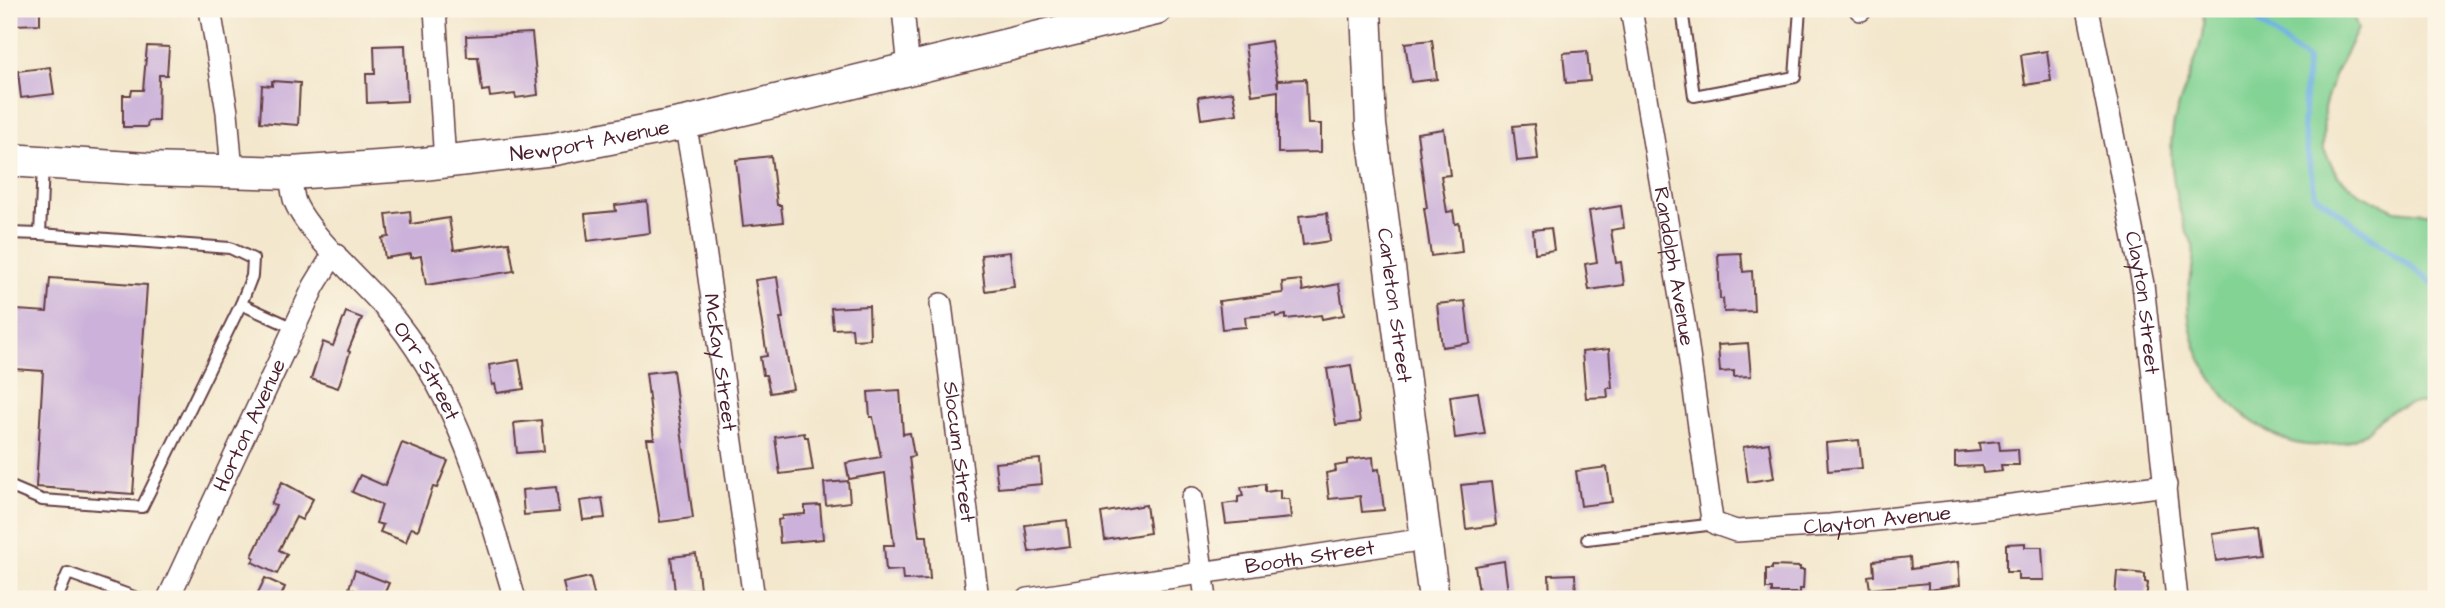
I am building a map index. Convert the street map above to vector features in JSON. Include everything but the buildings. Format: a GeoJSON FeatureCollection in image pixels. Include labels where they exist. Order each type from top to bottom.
{"type":"FeatureCollection","features":[{"type":"Feature","properties":{"kind":"main road","name":"Newport Avenue"},"geometry":{"type":"LineString","coordinates":[[9,160],[290,173],[445,162],[554,149],[685,123],[1147,10]]}},
{"type":"Feature","properties":{"kind":"street"},"geometry":{"type":"LineString","coordinates":[[210,9],[228,112],[232,172]]}},
{"type":"Feature","properties":{"kind":"street"},"geometry":{"type":"LineString","coordinates":[[435,9],[445,162]]}},
{"type":"Feature","properties":{"kind":"street"},"geometry":{"type":"LineString","coordinates":[[903,9],[909,69]]}},
{"type":"Feature","properties":{"kind":"street","name":"Carleton Street"},"geometry":{"type":"LineString","coordinates":[[1366,9],[1371,125],[1434,599]]}},
{"type":"Feature","properties":{"kind":"street","name":"Randolph Avenue"},"geometry":{"type":"LineString","coordinates":[[1631,9],[1686,333],[1712,520],[1716,524]]}},
{"type":"Feature","properties":{"kind":"street","name":"Clayton Street"},"geometry":{"type":"LineString","coordinates":[[2088,9],[2143,284],[2178,599]]}},
{"type":"Feature","properties":{"kind":"street","name":"McKay Street"},"geometry":{"type":"LineString","coordinates":[[685,123],[754,599]]}},
{"type":"Feature","properties":{"kind":"street","name":"Orr Street"},"geometry":{"type":"LineString","coordinates":[[290,173],[294,200],[300,212],[410,339],[442,391],[481,484],[515,599]]}},
{"type":"Feature","properties":{"kind":"street","name":"Horton Avenue"},"geometry":{"type":"LineString","coordinates":[[168,599],[321,273],[337,255]]}},
{"type":"Feature","properties":{"kind":"street","name":"Slocum Street"},"geometry":{"type":"LineString","coordinates":[[941,304],[978,599]]}},
{"type":"Feature","properties":{"kind":"street","name":"Clayton Avenue"},"geometry":{"type":"LineString","coordinates":[[1716,524],[1737,531],[1830,525],[2166,485]]}},
{"type":"Feature","properties":{"kind":"street"},"geometry":{"type":"LineString","coordinates":[[1192,498],[1206,599]]}},
{"type":"Feature","properties":{"kind":"street","name":"Booth Street"},"geometry":{"type":"LineString","coordinates":[[1028,599],[1426,540]]}},
{"type":"Feature","properties":{"kind":"lane"},"geometry":{"type":"LineString","coordinates":[[1682,9],[1694,96],[1795,77],[1800,9]]}},
{"type":"Feature","properties":{"kind":"lane"},"geometry":{"type":"LineString","coordinates":[[40,234],[43,163]]}},
{"type":"Feature","properties":{"kind":"lane"},"geometry":{"type":"LineString","coordinates":[[9,233],[230,248],[253,259],[252,276],[241,304],[142,507],[42,500],[9,486]]}},
{"type":"Feature","properties":{"kind":"lane"},"geometry":{"type":"LineString","coordinates":[[241,304],[294,328]]}},
{"type":"Feature","properties":{"kind":"lane","name":"Clayton Avenue"},"geometry":{"type":"LineString","coordinates":[[1587,539],[1716,524]]}},
{"type":"Feature","properties":{"kind":"lane"},"geometry":{"type":"LineString","coordinates":[[57,599],[68,573],[140,599]]}},
{"type":"Feature","properties":{"kind":"green space"},"geometry":{"type":"Polygon","coordinates":[[[2203,9],[2351,9],[2358,29],[2334,76],[2324,108],[2323,148],[2337,175],[2360,194],[2395,210],[2436,214],[2436,407],[2422,404],[2401,407],[2382,417],[2354,439],[2329,445],[2303,445],[2287,441],[2257,425],[2240,412],[2212,379],[2194,341],[2189,320],[2188,299],[2193,246],[2177,199],[2171,150],[2177,112],[2198,54],[2203,9]]]}},
{"type":"Feature","properties":{"kind":"waterway"},"geometry":{"type":"LineString","coordinates":[[2256,9],[2260,23],[2307,60],[2303,128],[2315,194],[2436,286]]}}]}
